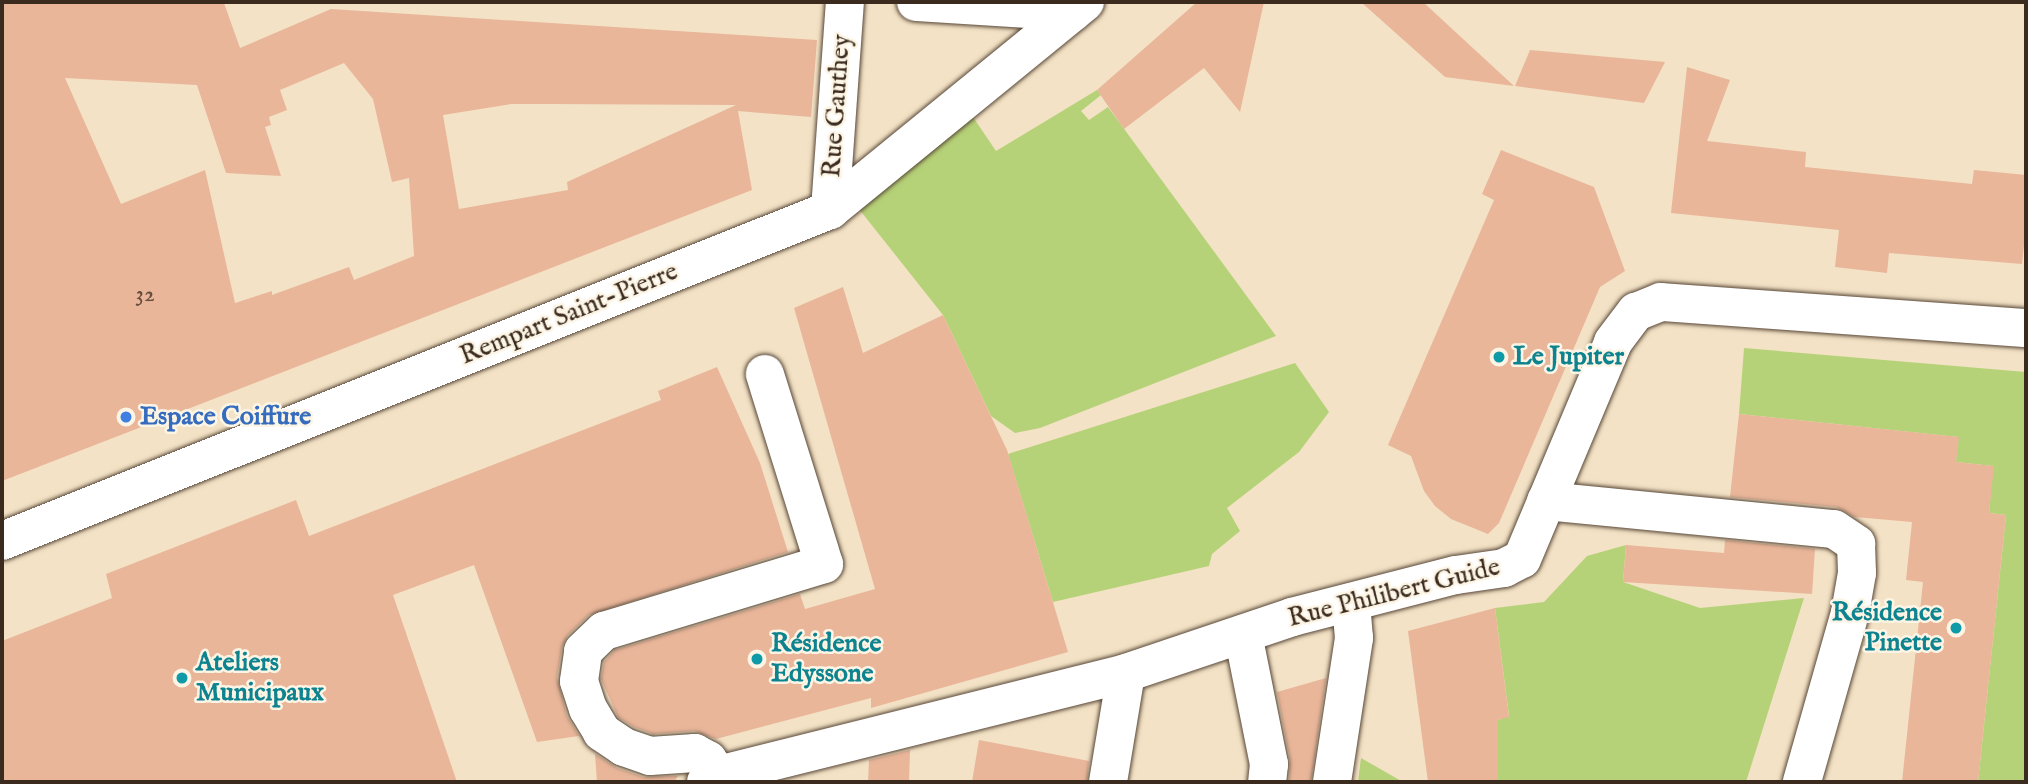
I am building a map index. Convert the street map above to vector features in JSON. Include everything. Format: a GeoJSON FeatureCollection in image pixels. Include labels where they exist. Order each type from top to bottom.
{"type":"FeatureCollection","features":[{"type":"Feature","properties":{"kind":"street","name":"Rue Gauthey"},"geometry":{"type":"LineString","coordinates":[[830,209],[845,2]]}},
{"type":"Feature","properties":{"kind":"street"},"geometry":{"type":"LineString","coordinates":[[916,2],[1079,7]]}},
{"type":"Feature","properties":{"kind":"street","name":"Rempart Saint-Pierre"},"geometry":{"type":"LineString","coordinates":[[2,541],[830,209],[1079,7]]}},
{"type":"Feature","properties":{"kind":"street","name":"Rue Philibert Guide"},"geometry":{"type":"LineString","coordinates":[[712,779],[1126,673],[1351,602],[1456,575],[1504,568],[1522,559],[1612,342],[1636,312],[1661,302],[2026,328]]}},
{"type":"Feature","properties":{"kind":"street"},"geometry":{"type":"LineString","coordinates":[[712,779],[708,760],[695,753],[650,756],[624,747],[602,732],[588,709],[579,681],[583,651],[604,631],[824,564],[765,374]]}},
{"type":"Feature","properties":{"kind":"street"},"geometry":{"type":"LineString","coordinates":[[1546,501],[1834,529],[1856,544],[1857,573],[1850,613],[1801,782]]}},
{"type":"Feature","properties":{"kind":"street"},"geometry":{"type":"LineString","coordinates":[[1332,782],[1353,638],[1351,602]]}},
{"type":"Feature","properties":{"kind":"street"},"geometry":{"type":"LineString","coordinates":[[1243,634],[1269,764],[1267,782]]}},
{"type":"Feature","properties":{"kind":"street"},"geometry":{"type":"LineString","coordinates":[[1108,782],[1126,673]]}},
{"type":"Feature","properties":{"kind":"green space"},"geometry":{"type":"Polygon","coordinates":[[[1097,90],[1101,95],[1081,111],[1089,120],[1108,107],[1276,336],[1040,428],[1015,433],[991,416],[943,315],[855,204],[973,117],[996,151],[1097,90]]]}},
{"type":"Feature","properties":{"kind":"green space"},"geometry":{"type":"Polygon","coordinates":[[[1744,348],[2026,372],[2026,782],[1978,782],[2006,515],[1989,513],[1993,466],[1956,462],[1958,437],[1739,414],[1744,348]]]}},
{"type":"Feature","properties":{"kind":"green space"},"geometry":{"type":"Polygon","coordinates":[[[1295,363],[1329,412],[1299,452],[1227,508],[1240,531],[1212,554],[1209,566],[1053,602],[1008,454],[1295,363]]]}},
{"type":"Feature","properties":{"kind":"green space"},"geometry":{"type":"Polygon","coordinates":[[[1626,545],[1623,582],[1700,608],[1804,598],[1746,782],[1498,782],[1498,720],[1509,716],[1495,608],[1544,602],[1587,556],[1626,545]]]}},
{"type":"Feature","properties":{"kind":"green space"},"geometry":{"type":"Polygon","coordinates":[[[1361,758],[1403,782],[1358,782],[1361,758]]]}},
{"type":"Feature","properties":{"kind":"building"},"geometry":{"type":"Polygon","coordinates":[[[2,2],[224,3],[240,48],[331,9],[817,40],[811,117],[738,111],[752,190],[2,481],[2,2]],[[344,63],[280,90],[287,110],[269,117],[271,125],[265,127],[281,176],[226,173],[197,85],[65,78],[121,204],[205,170],[235,303],[272,291],[272,295],[349,267],[354,280],[414,256],[409,178],[392,182],[373,99],[344,63]],[[511,104],[443,115],[459,209],[568,190],[567,182],[736,105],[550,104],[511,104]]]}},
{"type":"Feature","properties":{"kind":"building"},"geometry":{"type":"Polygon","coordinates":[[[1197,2],[1264,2],[1240,112],[1204,68],[1124,129],[1097,90],[1197,2]]]}},
{"type":"Feature","properties":{"kind":"building"},"geometry":{"type":"Polygon","coordinates":[[[1361,2],[1423,2],[1514,86],[1445,77],[1361,2]]]}},
{"type":"Feature","properties":{"kind":"building"},"geometry":{"type":"Polygon","coordinates":[[[1530,50],[1665,62],[1644,103],[1515,86],[1530,50]]]}},
{"type":"Feature","properties":{"kind":"building"},"geometry":{"type":"Polygon","coordinates":[[[1687,67],[1730,80],[1707,141],[1806,152],[1805,167],[1972,184],[1974,170],[2026,175],[2026,226],[2022,264],[1889,253],[1887,273],[1835,267],[1839,230],[1671,213],[1687,67]]]}},
{"type":"Feature","properties":{"kind":"building","name":"Le Jupiter"},"geometry":{"type":"Polygon","coordinates":[[[1501,150],[1594,187],[1625,271],[1600,287],[1499,523],[1488,534],[1451,519],[1435,506],[1424,491],[1411,456],[1388,445],[1494,200],[1482,194],[1501,150]]]}},
{"type":"Feature","properties":{"kind":"building"},"geometry":{"type":"Polygon","coordinates":[[[843,287],[863,353],[943,315],[1007,450],[1068,652],[871,708],[871,698],[716,739],[694,731],[653,734],[634,727],[618,717],[601,679],[604,662],[615,650],[800,594],[805,609],[875,589],[794,308],[843,287]]]}},
{"type":"Feature","properties":{"kind":"building"},"geometry":{"type":"Polygon","coordinates":[[[717,367],[760,463],[788,552],[589,615],[568,635],[562,647],[557,678],[567,716],[579,736],[537,742],[474,565],[393,595],[457,782],[2,782],[2,641],[112,598],[106,574],[296,500],[309,536],[661,400],[658,391],[717,367]]]}},
{"type":"Feature","properties":{"kind":"building","name":"Résidence Pinette"},"geometry":{"type":"Polygon","coordinates":[[[1739,414],[1959,437],[1956,462],[1994,466],[1989,513],[2006,515],[1978,782],[1902,782],[1923,582],[1906,580],[1912,522],[1855,517],[1836,507],[1730,497],[1739,414]]]}},
{"type":"Feature","properties":{"kind":"building"},"geometry":{"type":"Polygon","coordinates":[[[1725,540],[1815,549],[1812,594],[1623,582],[1626,545],[1724,553],[1725,540]]]}},
{"type":"Feature","properties":{"kind":"building"},"geometry":{"type":"Polygon","coordinates":[[[1495,608],[1509,717],[1498,720],[1498,782],[1428,782],[1408,631],[1495,608]]]}},
{"type":"Feature","properties":{"kind":"building"},"geometry":{"type":"Polygon","coordinates":[[[1326,678],[1311,782],[1289,782],[1290,760],[1277,692],[1326,678]]]}},
{"type":"Feature","properties":{"kind":"building"},"geometry":{"type":"Polygon","coordinates":[[[979,740],[1089,761],[1087,782],[972,782],[979,740]]]}},
{"type":"Feature","properties":{"kind":"building"},"geometry":{"type":"Polygon","coordinates":[[[910,750],[909,782],[868,782],[869,760],[910,750]]]}},
{"type":"Feature","properties":{"kind":"building"},"geometry":{"type":"Polygon","coordinates":[[[595,754],[617,768],[643,777],[678,776],[674,782],[597,782],[595,754]]]}},
{"type":"Feature","properties":{"kind":"place","name":"Le Jupiter"},"geometry":{"type":"Point","coordinates":[1499,357]}},
{"type":"Feature","properties":{"kind":"place","name":"Espace Coiffure"},"geometry":{"type":"Point","coordinates":[126,417]}},
{"type":"Feature","properties":{"kind":"place","name":"Résidence Pinette"},"geometry":{"type":"Point","coordinates":[1956,628]}},
{"type":"Feature","properties":{"kind":"place","name":"Résidence Edyssone"},"geometry":{"type":"Point","coordinates":[757,659]}},
{"type":"Feature","properties":{"kind":"place","name":"Ateliers Municipaux"},"geometry":{"type":"Point","coordinates":[182,678]}}]}
